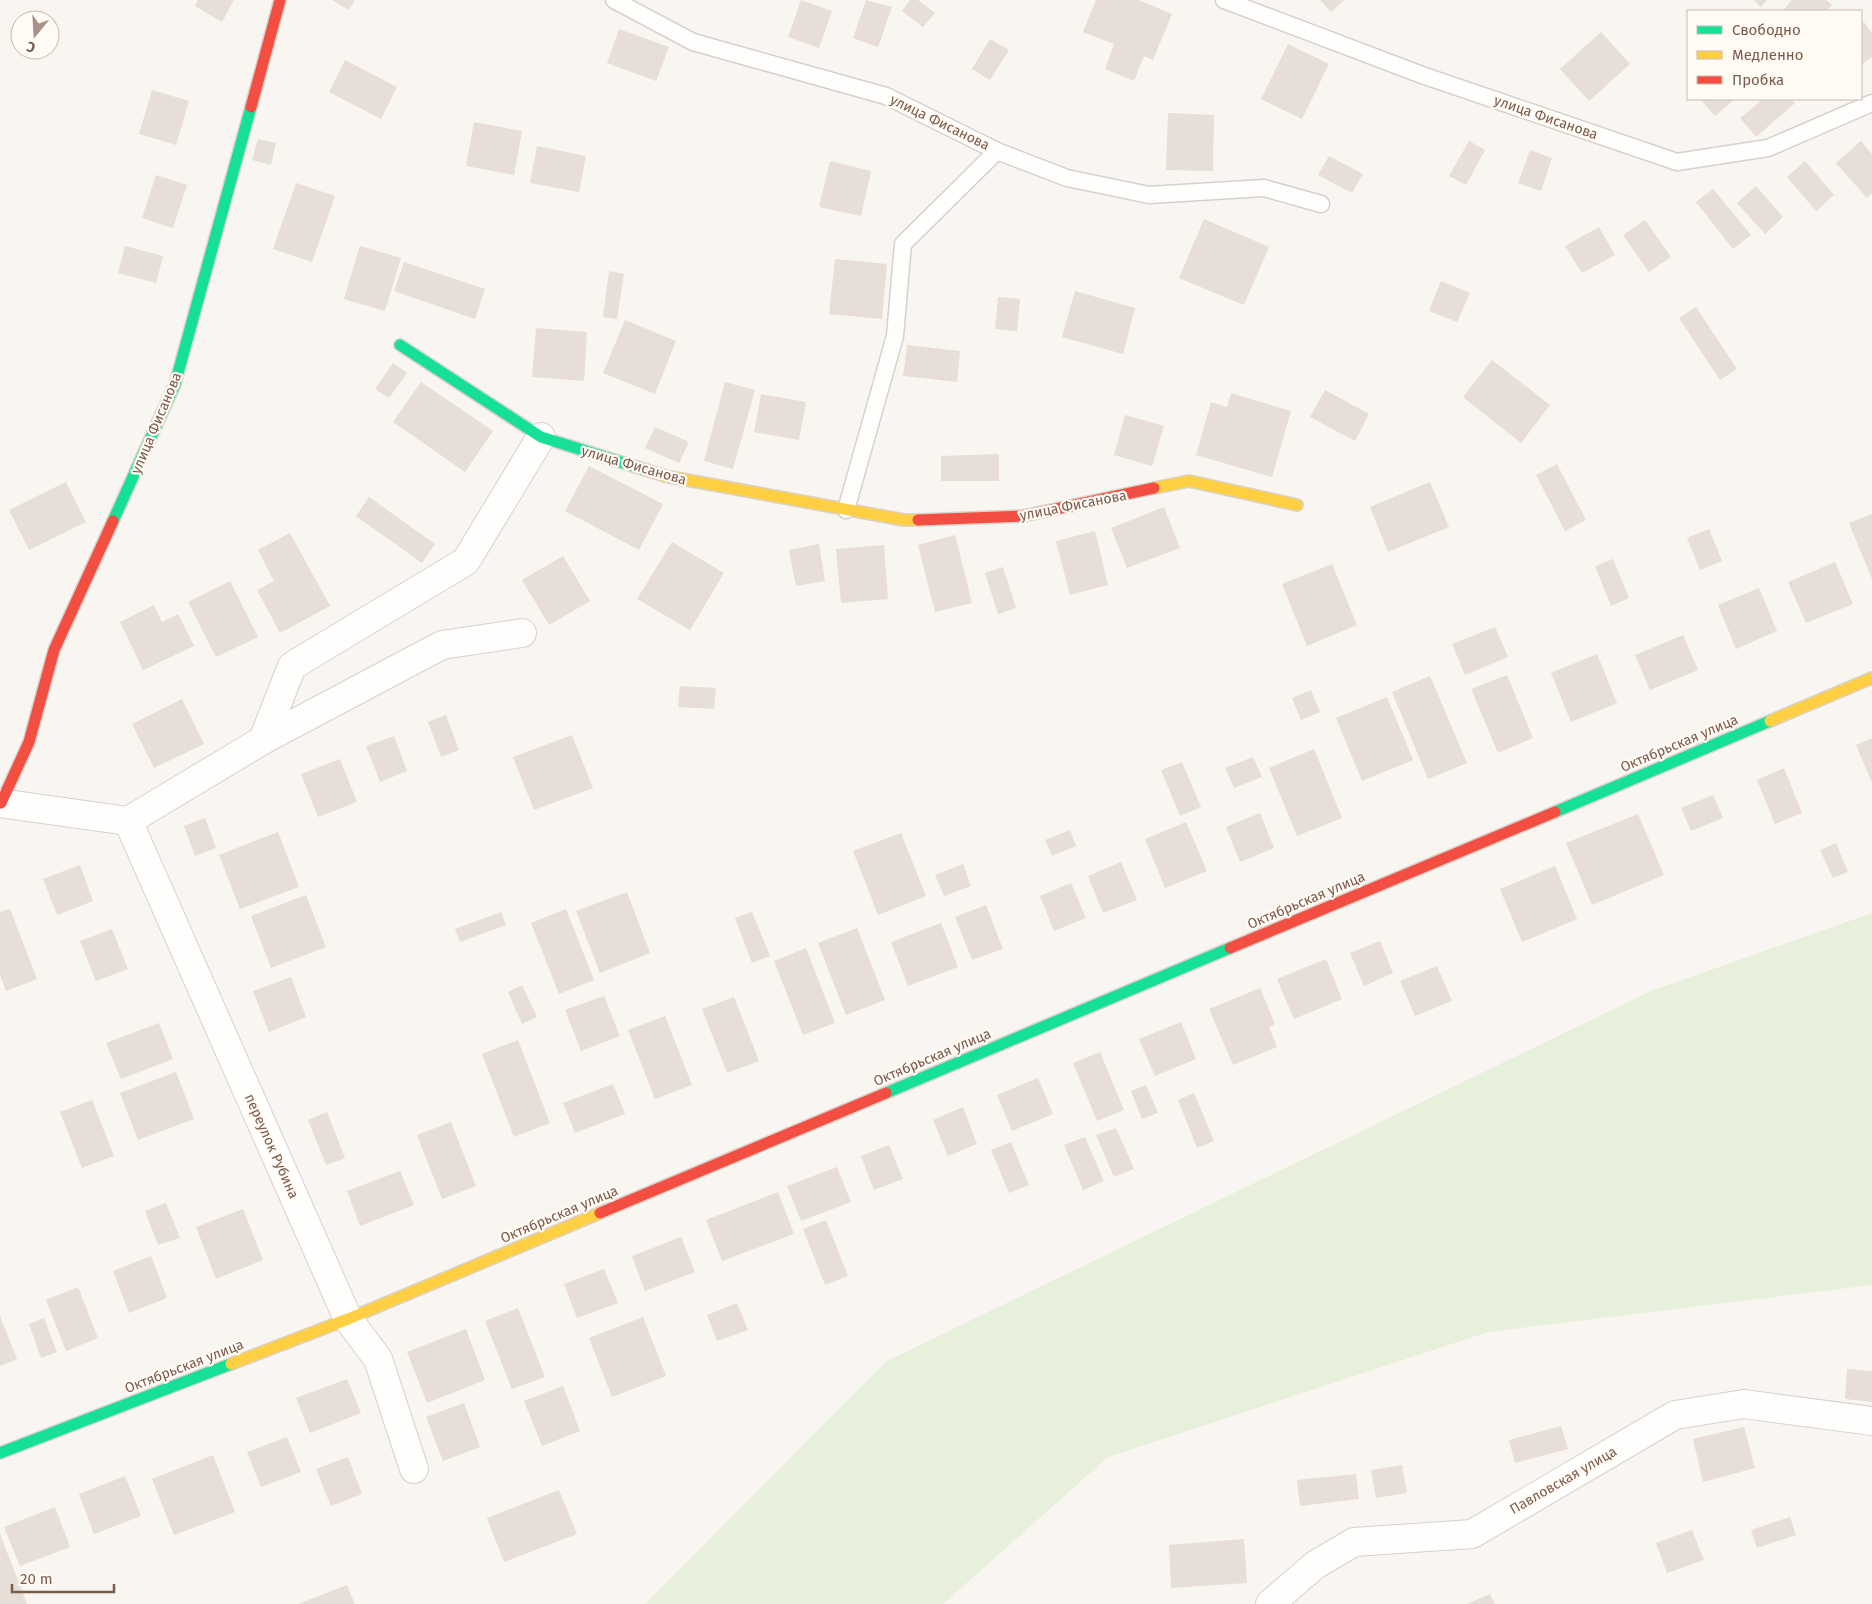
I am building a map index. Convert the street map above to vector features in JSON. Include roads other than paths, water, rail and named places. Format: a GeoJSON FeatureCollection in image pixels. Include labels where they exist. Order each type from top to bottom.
{"type":"FeatureCollection","features":[{"type":"Feature","properties":{"kind":"street","name":"улица Фисанова"},"geometry":{"type":"LineString","coordinates":[[128,822],[0,803],[29,742],[54,650],[175,384],[280,0]]}},
{"type":"Feature","properties":{"kind":"street","name":"улица Фисанова"},"geometry":{"type":"LineString","coordinates":[[400,345],[541,437],[665,476],[846,510],[904,520],[1023,516],[1189,481],[1297,505]]}},
{"type":"Feature","properties":{"kind":"street"},"geometry":{"type":"LineString","coordinates":[[263,740],[292,666],[466,561],[541,437]]}},
{"type":"Feature","properties":{"kind":"street"},"geometry":{"type":"LineString","coordinates":[[128,822],[263,740],[442,645],[522,633]]}},
{"type":"Feature","properties":{"kind":"street","name":"Октябрьская улица"},"geometry":{"type":"LineString","coordinates":[[0,1453],[348,1319],[1872,678]]}},
{"type":"Feature","properties":{"kind":"street","name":"переулок Рубина"},"geometry":{"type":"LineString","coordinates":[[128,822],[348,1319],[378,1358],[414,1468]]}},
{"type":"Feature","properties":{"kind":"street","name":"Павловская улица"},"geometry":{"type":"LineString","coordinates":[[1270,1604],[1315,1565],[1354,1542],[1472,1534],[1675,1414],[1744,1404],[1872,1421]]}},
{"type":"Feature","properties":{"kind":"lane","name":"улица Фисанова"},"geometry":{"type":"LineString","coordinates":[[614,0],[693,42],[886,96],[997,151],[903,244],[895,336],[846,510]]}},
{"type":"Feature","properties":{"kind":"lane","name":"улица Фисанова"},"geometry":{"type":"LineString","coordinates":[[1224,0],[1422,75],[1677,162],[1768,148],[1872,103]]}},
{"type":"Feature","properties":{"kind":"lane"},"geometry":{"type":"LineString","coordinates":[[997,151],[1067,178],[1149,195],[1264,188],[1321,204]]}}]}
